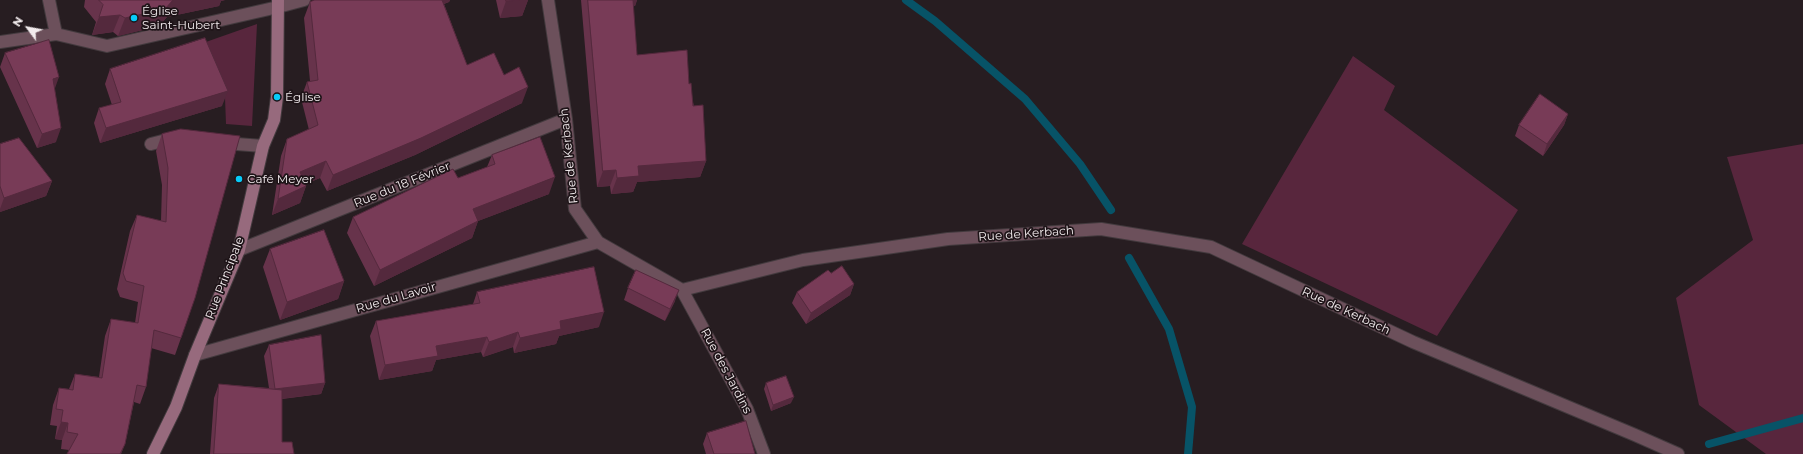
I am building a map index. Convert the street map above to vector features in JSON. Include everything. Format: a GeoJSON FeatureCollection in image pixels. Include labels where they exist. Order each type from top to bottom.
{"type":"FeatureCollection","features":[{"type":"Feature","properties":{"kind":"street"},"geometry":{"type":"LineString","coordinates":[[49,0],[56,34]]}},
{"type":"Feature","properties":{"kind":"street"},"geometry":{"type":"LineString","coordinates":[[0,42],[56,34],[108,46],[278,4],[304,0]]}},
{"type":"Feature","properties":{"kind":"street","name":"Rue de Kerbach"},"geometry":{"type":"LineString","coordinates":[[548,0],[566,119],[575,209],[598,242],[682,290],[803,260],[948,239],[1101,229],[1109,230],[1211,248],[1413,342],[1677,454]]}},
{"type":"Feature","properties":{"kind":"street","name":"Rue Principale"},"geometry":{"type":"LineString","coordinates":[[153,454],[176,407],[195,355],[239,250],[263,146],[274,120],[277,97],[278,4]]}},
{"type":"Feature","properties":{"kind":"street","name":"Rue du 18 Février"},"geometry":{"type":"LineString","coordinates":[[239,250],[566,119]]}},
{"type":"Feature","properties":{"kind":"street"},"geometry":{"type":"LineString","coordinates":[[151,144],[174,138],[188,140]]}},
{"type":"Feature","properties":{"kind":"street"},"geometry":{"type":"LineString","coordinates":[[211,142],[263,146]]}},
{"type":"Feature","properties":{"kind":"street","name":"Rue du Lavoir"},"geometry":{"type":"LineString","coordinates":[[195,355],[598,242]]}},
{"type":"Feature","properties":{"kind":"street","name":"Rue des Jardins"},"geometry":{"type":"LineString","coordinates":[[682,290],[747,408],[764,454]]}},
{"type":"Feature","properties":{"kind":"shaded area"},"geometry":{"type":"Polygon","coordinates":[[[257,24],[252,126],[226,124],[225,98],[203,43],[257,24]]]}},
{"type":"Feature","properties":{"kind":"shaded area"},"geometry":{"type":"Polygon","coordinates":[[[1353,56],[1395,86],[1384,110],[1518,210],[1437,336],[1242,244],[1353,56]]]}},
{"type":"Feature","properties":{"kind":"shaded area"},"geometry":{"type":"Polygon","coordinates":[[[1803,144],[1803,454],[1766,454],[1699,405],[1676,298],[1753,240],[1727,157],[1803,144]]]}},
{"type":"Feature","properties":{"kind":"building"},"geometry":{"type":"Polygon","coordinates":[[[99,0],[173,0],[165,9],[125,18],[120,15],[99,17],[103,5],[99,0]]]}},
{"type":"Feature","properties":{"kind":"building"},"geometry":{"type":"Polygon","coordinates":[[[315,0],[442,0],[467,65],[494,53],[504,75],[519,67],[528,87],[421,138],[333,175],[326,161],[300,172],[306,186],[278,199],[287,139],[318,125],[307,82],[318,80],[310,2],[315,0]]]}},
{"type":"Feature","properties":{"kind":"building"},"geometry":{"type":"Polygon","coordinates":[[[588,0],[633,0],[637,55],[687,50],[689,84],[691,83],[693,106],[703,105],[706,161],[638,166],[639,176],[617,178],[616,170],[603,171],[588,0]]]}},
{"type":"Feature","properties":{"kind":"building"},"geometry":{"type":"Polygon","coordinates":[[[205,38],[228,91],[106,128],[99,108],[121,102],[110,69],[205,38]]]}},
{"type":"Feature","properties":{"kind":"building"},"geometry":{"type":"Polygon","coordinates":[[[49,40],[59,77],[53,79],[61,128],[42,134],[5,53],[49,40]]]}},
{"type":"Feature","properties":{"kind":"building"},"geometry":{"type":"Polygon","coordinates":[[[1540,94],[1568,114],[1547,144],[1519,125],[1540,94]]]}},
{"type":"Feature","properties":{"kind":"building"},"geometry":{"type":"Polygon","coordinates":[[[181,129],[240,136],[195,298],[181,338],[154,330],[146,387],[137,385],[125,444],[120,454],[67,454],[78,434],[67,432],[68,423],[61,422],[63,410],[56,409],[59,388],[73,390],[75,374],[102,378],[111,319],[138,323],[144,286],[126,281],[123,273],[137,215],[166,222],[168,168],[162,134],[181,129]]]}},
{"type":"Feature","properties":{"kind":"building"},"geometry":{"type":"Polygon","coordinates":[[[540,137],[555,177],[473,209],[478,221],[380,270],[353,217],[453,169],[458,178],[495,164],[492,155],[540,137]]]}},
{"type":"Feature","properties":{"kind":"building"},"geometry":{"type":"Polygon","coordinates":[[[19,138],[52,181],[4,198],[0,186],[0,144],[19,138]]]}},
{"type":"Feature","properties":{"kind":"building"},"geometry":{"type":"Polygon","coordinates":[[[324,230],[344,281],[287,302],[270,249],[324,230]]]}},
{"type":"Feature","properties":{"kind":"building"},"geometry":{"type":"Polygon","coordinates":[[[842,266],[854,284],[811,313],[797,292],[828,270],[831,273],[842,266]]]}},
{"type":"Feature","properties":{"kind":"building"},"geometry":{"type":"Polygon","coordinates":[[[594,267],[604,312],[560,321],[561,329],[520,338],[518,332],[489,342],[487,337],[436,346],[438,356],[385,365],[376,321],[480,303],[477,292],[594,267]]]}},
{"type":"Feature","properties":{"kind":"building"},"geometry":{"type":"Polygon","coordinates":[[[636,270],[679,290],[670,309],[628,288],[636,270]]]}},
{"type":"Feature","properties":{"kind":"building"},"geometry":{"type":"Polygon","coordinates":[[[321,335],[325,383],[275,389],[269,345],[321,335]]]}},
{"type":"Feature","properties":{"kind":"building"},"geometry":{"type":"Polygon","coordinates":[[[786,376],[794,397],[773,405],[766,383],[786,376]]]}},
{"type":"Feature","properties":{"kind":"building"},"geometry":{"type":"Polygon","coordinates":[[[219,384],[282,390],[282,442],[292,442],[294,454],[214,454],[219,384]]]}},
{"type":"Feature","properties":{"kind":"building"},"geometry":{"type":"Polygon","coordinates":[[[746,421],[755,454],[714,454],[707,433],[746,421]]]}},
{"type":"Feature","properties":{"kind":"waterway"},"geometry":{"type":"LineString","coordinates":[[906,0],[935,21],[1025,99],[1080,164],[1111,210]]}},
{"type":"Feature","properties":{"kind":"waterway"},"geometry":{"type":"LineString","coordinates":[[1129,258],[1169,329],[1192,407],[1188,454]]}},
{"type":"Feature","properties":{"kind":"waterway"},"geometry":{"type":"LineString","coordinates":[[1709,444],[1803,418]]}},
{"type":"Feature","properties":{"kind":"place","name":"Église Saint-Hubert"},"geometry":{"type":"Point","coordinates":[134,18]}},
{"type":"Feature","properties":{"kind":"place","name":"Église"},"geometry":{"type":"Point","coordinates":[277,97]}},
{"type":"Feature","properties":{"kind":"place","name":"Café Meyer"},"geometry":{"type":"Point","coordinates":[239,179]}}]}
